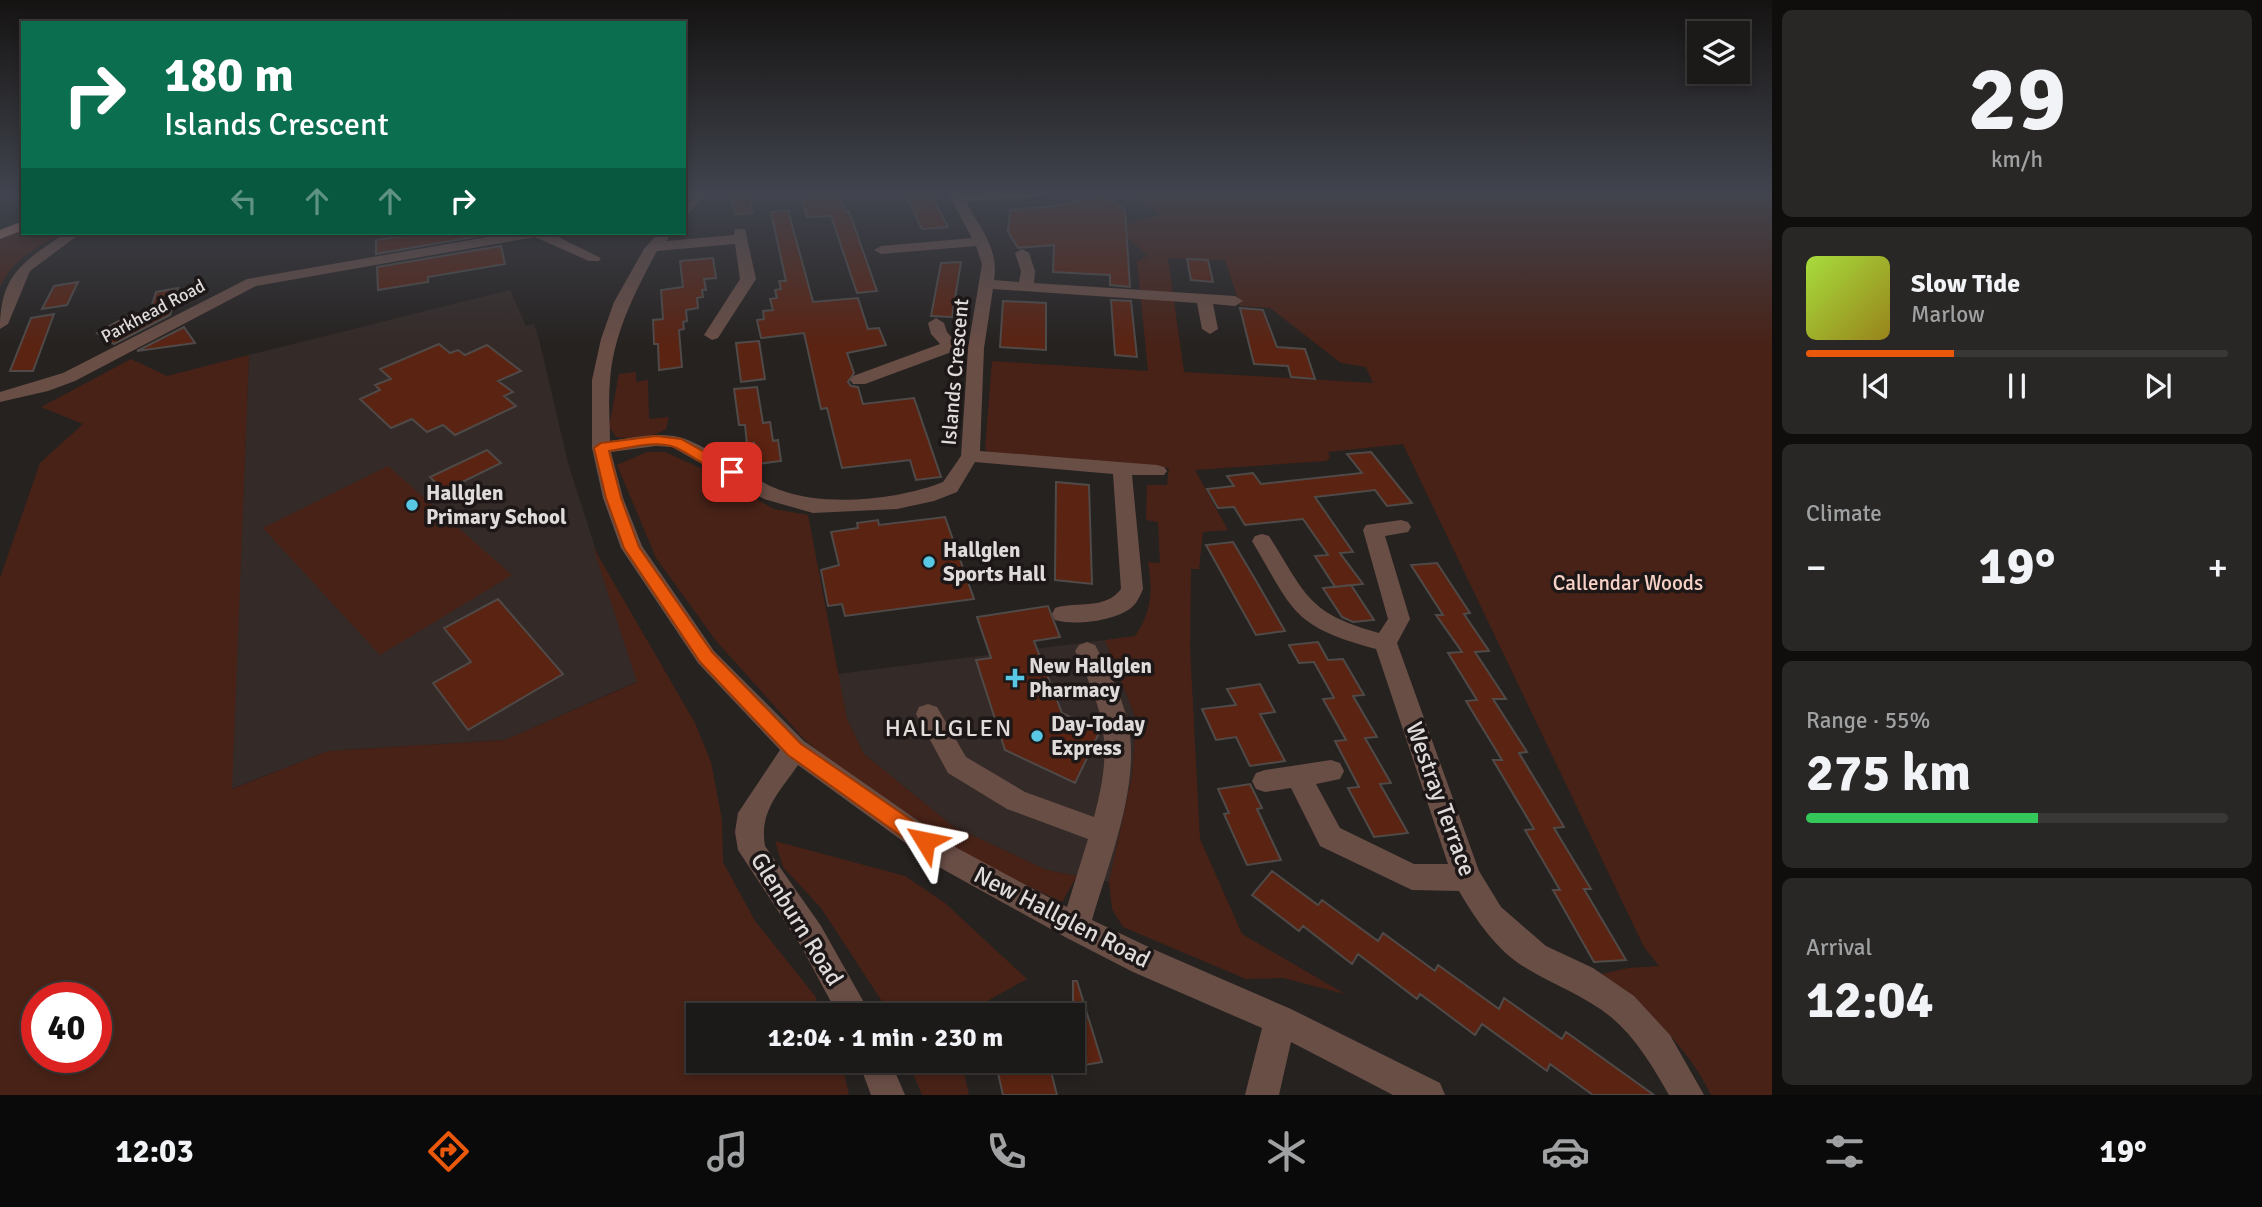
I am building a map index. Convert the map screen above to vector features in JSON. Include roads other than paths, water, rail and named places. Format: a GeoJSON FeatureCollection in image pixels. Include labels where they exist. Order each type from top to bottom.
{"type":"FeatureCollection","features":[{"type":"Feature","properties":{"kind":"street"},"geometry":{"type":"LineString","coordinates":[[0,324],[24,269],[60,243]]}},
{"type":"Feature","properties":{"kind":"street","name":"Parkhead Road"},"geometry":{"type":"LineString","coordinates":[[0,397],[69,377],[252,282],[469,243]]}},
{"type":"Feature","properties":{"kind":"street"},"geometry":{"type":"LineString","coordinates":[[561,243],[593,258]]}},
{"type":"Feature","properties":{"kind":"street","name":"New Hallglen Road"},"geometry":{"type":"LineString","coordinates":[[657,243],[622,302],[609,339],[601,380],[601,448],[613,498],[632,548],[706,657],[794,749],[947,857],[1075,927],[1144,961],[1280,1020],[1428,1095]]}},
{"type":"Feature","properties":{"kind":"street"},"geometry":{"type":"LineString","coordinates":[[712,335],[748,279],[741,243]]}},
{"type":"Feature","properties":{"kind":"street"},"geometry":{"type":"LineString","coordinates":[[881,250],[958,243]]}},
{"type":"Feature","properties":{"kind":"street","name":"Islands Crescent"},"geometry":{"type":"LineString","coordinates":[[601,448],[656,440],[676,442],[771,494],[813,506],[897,502],[927,496],[950,487],[970,456],[976,348],[989,264],[988,252],[983,243]]}},
{"type":"Feature","properties":{"kind":"street"},"geometry":{"type":"LineString","coordinates":[[1022,253],[1028,271],[1026,287]]}},
{"type":"Feature","properties":{"kind":"street"},"geometry":{"type":"LineString","coordinates":[[986,284],[1235,301]]}},
{"type":"Feature","properties":{"kind":"street"},"geometry":{"type":"LineString","coordinates":[[1204,299],[1210,329]]}},
{"type":"Feature","properties":{"kind":"street"},"geometry":{"type":"LineString","coordinates":[[936,323],[939,334],[951,346]]}},
{"type":"Feature","properties":{"kind":"street"},"geometry":{"type":"LineString","coordinates":[[859,380],[951,346],[976,348]]}},
{"type":"Feature","properties":{"kind":"street"},"geometry":{"type":"LineString","coordinates":[[970,456],[1157,471]]}},
{"type":"Feature","properties":{"kind":"street"},"geometry":{"type":"LineString","coordinates":[[1063,614],[1117,607],[1129,598],[1132,589],[1122,468]]}},
{"type":"Feature","properties":{"kind":"street"},"geometry":{"type":"LineString","coordinates":[[1262,541],[1303,607],[1321,621],[1341,631],[1385,643],[1399,619],[1373,530],[1401,527]]}},
{"type":"Feature","properties":{"kind":"street","name":"Westray Terrace"},"geometry":{"type":"LineString","coordinates":[[1385,643],[1468,878],[1491,916],[1535,957],[1582,979],[1623,1007],[1659,1046],[1687,1095]]}},
{"type":"Feature","properties":{"kind":"street"},"geometry":{"type":"LineString","coordinates":[[1075,927],[1115,784],[1118,738],[1105,690],[1087,652]]}},
{"type":"Feature","properties":{"kind":"street"},"geometry":{"type":"LineString","coordinates":[[928,714],[957,765],[1016,801],[1102,832]]}},
{"type":"Feature","properties":{"kind":"street","name":"Glenburn Road"},"geometry":{"type":"LineString","coordinates":[[794,749],[751,813],[751,850],[811,936],[848,1003]]}},
{"type":"Feature","properties":{"kind":"street"},"geometry":{"type":"LineString","coordinates":[[1265,781],[1331,771]]}},
{"type":"Feature","properties":{"kind":"street"},"geometry":{"type":"LineString","coordinates":[[1298,776],[1330,837],[1412,877],[1468,878]]}},
{"type":"Feature","properties":{"kind":"street"},"geometry":{"type":"LineString","coordinates":[[1262,1095],[1280,1020]]}},
{"type":"Feature","properties":{"kind":"street"},"geometry":{"type":"LineString","coordinates":[[879,1073],[888,1095]]}},
{"type":"Feature","properties":{"kind":"place","name":"Hallglen Primary School"},"geometry":{"type":"Point","coordinates":[412,505]}},
{"type":"Feature","properties":{"kind":"place","name":"Hallglen Sports Hall"},"geometry":{"type":"Point","coordinates":[929,562]}},
{"type":"Feature","properties":{"kind":"place","name":"New Hallglen Pharmacy"},"geometry":{"type":"Point","coordinates":[1015,678]}},
{"type":"Feature","properties":{"kind":"place","name":"Day-Today Express"},"geometry":{"type":"Point","coordinates":[1037,736]}},
{"type":"Feature","properties":{"kind":"district","name":"HALLGLEN"},"geometry":{"type":"Point","coordinates":[949,728]}},
{"type":"Feature","properties":{"kind":"park label","name":"Callendar Woods"},"geometry":{"type":"Point","coordinates":[1628,583]}}]}
